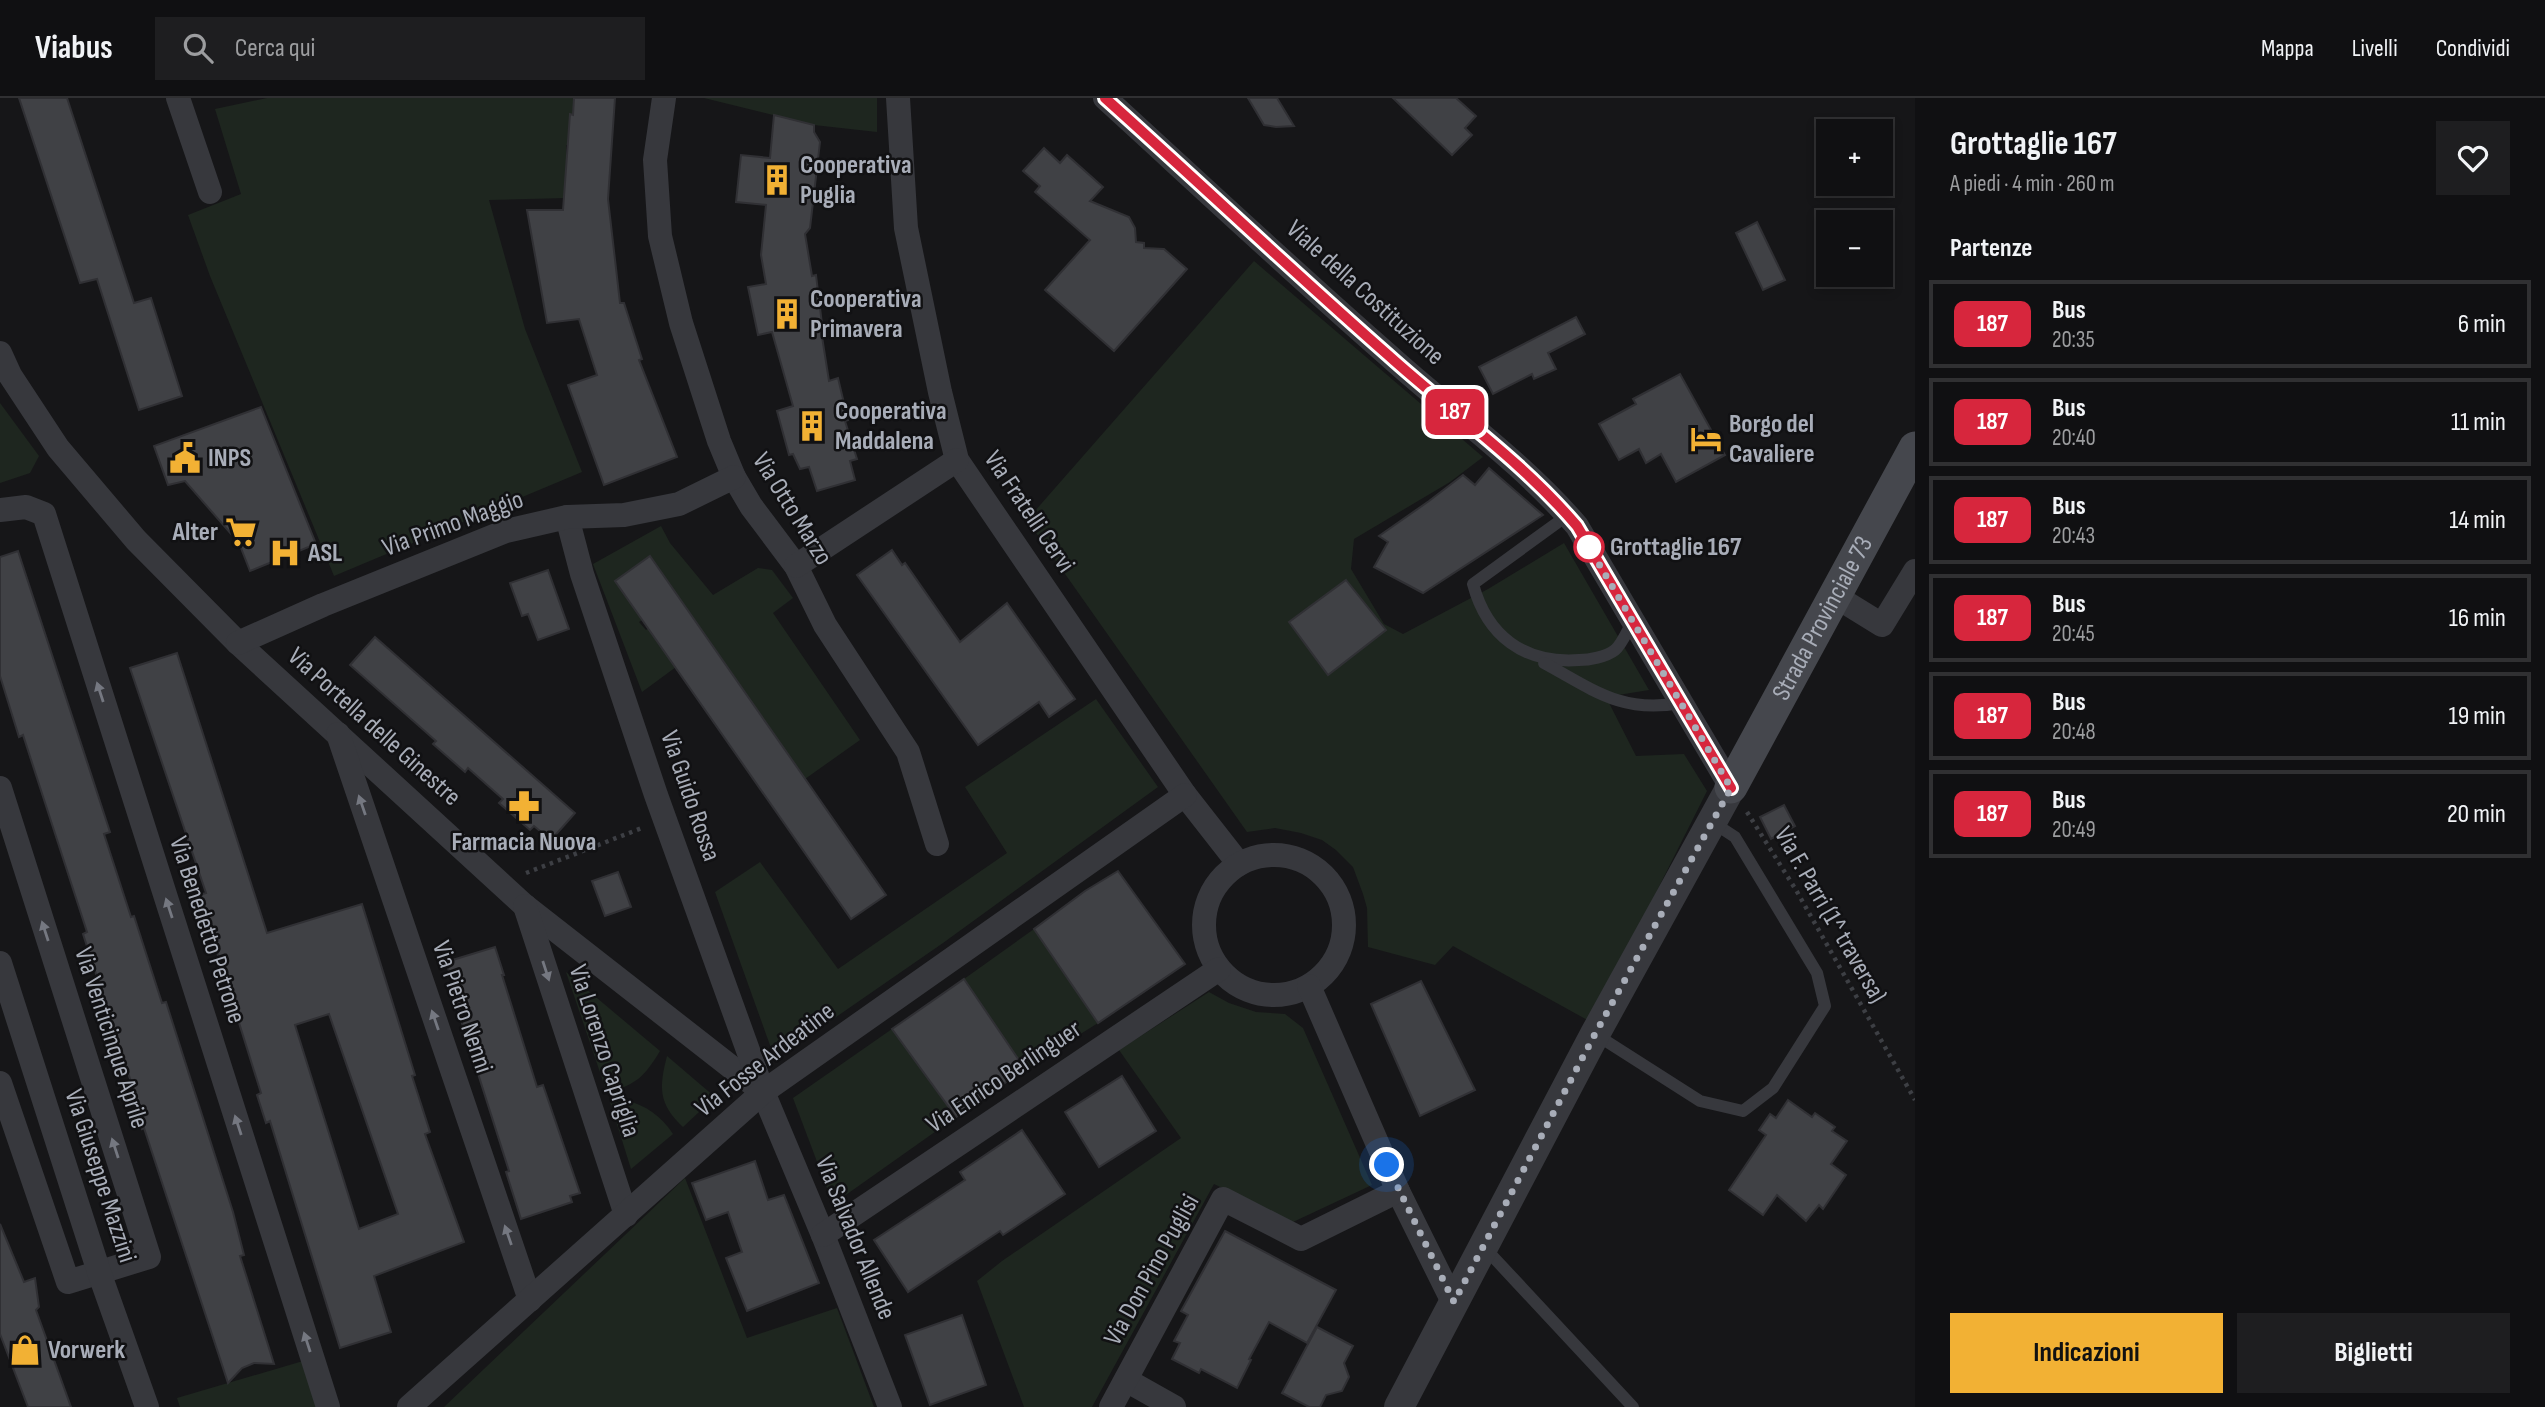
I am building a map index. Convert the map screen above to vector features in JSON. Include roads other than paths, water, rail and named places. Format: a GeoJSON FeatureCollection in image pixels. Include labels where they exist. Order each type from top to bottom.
{"type":"FeatureCollection","features":[{"type":"Feature","properties":{"kind":"main road","name":"Strada Provinciale 73"},"geometry":{"type":"LineString","coordinates":[[1731,788],[1915,448]]}},
{"type":"Feature","properties":{"kind":"street"},"geometry":{"type":"LineString","coordinates":[[177,98],[210,192]]}},
{"type":"Feature","properties":{"kind":"street","name":"Via Otto Marzo"},"geometry":{"type":"LineString","coordinates":[[663,98],[655,160],[660,236],[685,335],[719,441],[734,477],[751,506],[796,566],[825,625],[908,752],[937,844]]}},
{"type":"Feature","properties":{"kind":"street","name":"Via Fratelli Cervi"},"geometry":{"type":"LineString","coordinates":[[898,98],[906,228],[957,460],[1185,795],[1239,864]]}},
{"type":"Feature","properties":{"kind":"street","name":"Viale della Costituzione"},"geometry":{"type":"LineString","coordinates":[[1105,98],[1389,356],[1516,462],[1568,515],[1731,788]]}},
{"type":"Feature","properties":{"kind":"street","name":"Via Portella delle Ginestre"},"geometry":{"type":"LineString","coordinates":[[3,369],[58,447],[136,540],[238,643],[525,906],[763,1092]]}},
{"type":"Feature","properties":{"kind":"street"},"geometry":{"type":"LineString","coordinates":[[796,566],[957,460]]}},
{"type":"Feature","properties":{"kind":"street","name":"Via Primo Maggio"},"geometry":{"type":"LineString","coordinates":[[238,643],[323,605],[506,531],[567,517],[624,515],[679,504],[734,477]]}},
{"type":"Feature","properties":{"kind":"street","name":"Via Benedetto Petrone"},"geometry":{"type":"LineString","coordinates":[[0,510],[26,507],[44,514],[328,1407]]}},
{"type":"Feature","properties":{"kind":"street","name":"Via Guido Rossa"},"geometry":{"type":"LineString","coordinates":[[567,517],[582,574],[665,819],[763,1092]]}},
{"type":"Feature","properties":{"kind":"street"},"geometry":{"type":"LineString","coordinates":[[1835,596],[1882,625],[1915,571]]}},
{"type":"Feature","properties":{"kind":"street","name":"Via Pietro Nenni"},"geometry":{"type":"LineString","coordinates":[[337,732],[530,1300]]}},
{"type":"Feature","properties":{"kind":"street","name":"Via Venticinque Aprile"},"geometry":{"type":"LineString","coordinates":[[0,788],[149,1257],[99,1272]]}},
{"type":"Feature","properties":{"kind":"street"},"geometry":{"type":"LineString","coordinates":[[1409,1402],[1483,1245],[1595,1034],[1731,788]]}},
{"type":"Feature","properties":{"kind":"street","name":"Via Fosse Ardeatine"},"geometry":{"type":"LineString","coordinates":[[409,1407],[763,1092],[1185,795]]}},
{"type":"Feature","properties":{"kind":"street"},"geometry":{"type":"LineString","coordinates":[[1271,855],[1288,856],[1318,871],[1330,883],[1339,898],[1344,931],[1340,947],[1328,969],[1309,986],[1277,996],[1245,989],[1231,981],[1219,969],[1210,954],[1204,938],[1206,904],[1214,888],[1239,864],[1271,855]]}},
{"type":"Feature","properties":{"kind":"street","name":"Via Lorenzo Capriglia"},"geometry":{"type":"LineString","coordinates":[[525,906],[626,1215]]}},
{"type":"Feature","properties":{"kind":"street","name":"Via Giuseppe Mazzini"},"geometry":{"type":"LineString","coordinates":[[0,963],[99,1272],[147,1407]]}},
{"type":"Feature","properties":{"kind":"street","name":"Via Enrico Berlinguer"},"geometry":{"type":"LineString","coordinates":[[823,1235],[1219,969]]}},
{"type":"Feature","properties":{"kind":"street"},"geometry":{"type":"LineString","coordinates":[[1309,986],[1398,1191],[1454,1302]]}},
{"type":"Feature","properties":{"kind":"street"},"geometry":{"type":"LineString","coordinates":[[0,1083],[68,1282],[99,1272]]}},
{"type":"Feature","properties":{"kind":"street","name":"Via Salvador Allende"},"geometry":{"type":"LineString","coordinates":[[763,1092],[823,1235],[890,1407]]}},
{"type":"Feature","properties":{"kind":"street","name":"Via Don Pino Puglisi"},"geometry":{"type":"LineString","coordinates":[[1111,1407],[1223,1199],[1301,1239],[1398,1191]]}},
{"type":"Feature","properties":{"kind":"street"},"geometry":{"type":"LineString","coordinates":[[1126,1380],[1174,1407]]}},
{"type":"Feature","properties":{"kind":"lane"},"geometry":{"type":"LineString","coordinates":[[1568,515],[1472,584],[1491,627],[1525,653],[1605,697],[1642,707],[1680,703]]}},
{"type":"Feature","properties":{"kind":"lane"},"geometry":{"type":"LineString","coordinates":[[1525,653],[1555,662],[1591,660],[1614,650],[1632,623]]}},
{"type":"Feature","properties":{"kind":"lane"},"geometry":{"type":"LineString","coordinates":[[1595,1034],[1700,1101],[1742,1111],[1773,1088],[1825,1006],[1817,973],[1735,836],[1712,822]]}},
{"type":"Feature","properties":{"kind":"lane"},"geometry":{"type":"LineString","coordinates":[[1483,1245],[1633,1407]]}},
{"type":"Feature","properties":{"kind":"place","name":"Cooperativa Puglia"},"geometry":{"type":"Point","coordinates":[777,180]}},
{"type":"Feature","properties":{"kind":"place","name":"Cooperativa Primavera"},"geometry":{"type":"Point","coordinates":[787,314]}},
{"type":"Feature","properties":{"kind":"place","name":"Cooperativa Maddalena"},"geometry":{"type":"Point","coordinates":[812,426]}},
{"type":"Feature","properties":{"kind":"place","name":"Borgo del Cavaliere"},"geometry":{"type":"Point","coordinates":[1706,439]}},
{"type":"Feature","properties":{"kind":"place","name":"INPS"},"geometry":{"type":"Point","coordinates":[185,458]}},
{"type":"Feature","properties":{"kind":"place","name":"Alter"},"geometry":{"type":"Point","coordinates":[241,532]}},
{"type":"Feature","properties":{"kind":"place","name":"Grottaglie 167"},"geometry":{"type":"Point","coordinates":[1589,547]}},
{"type":"Feature","properties":{"kind":"place","name":"ASL"},"geometry":{"type":"Point","coordinates":[285,553]}},
{"type":"Feature","properties":{"kind":"place","name":"Farmacia Nuova"},"geometry":{"type":"Point","coordinates":[524,806]}},
{"type":"Feature","properties":{"kind":"place","name":"Vorwerk"},"geometry":{"type":"Point","coordinates":[25,1350]}}]}
